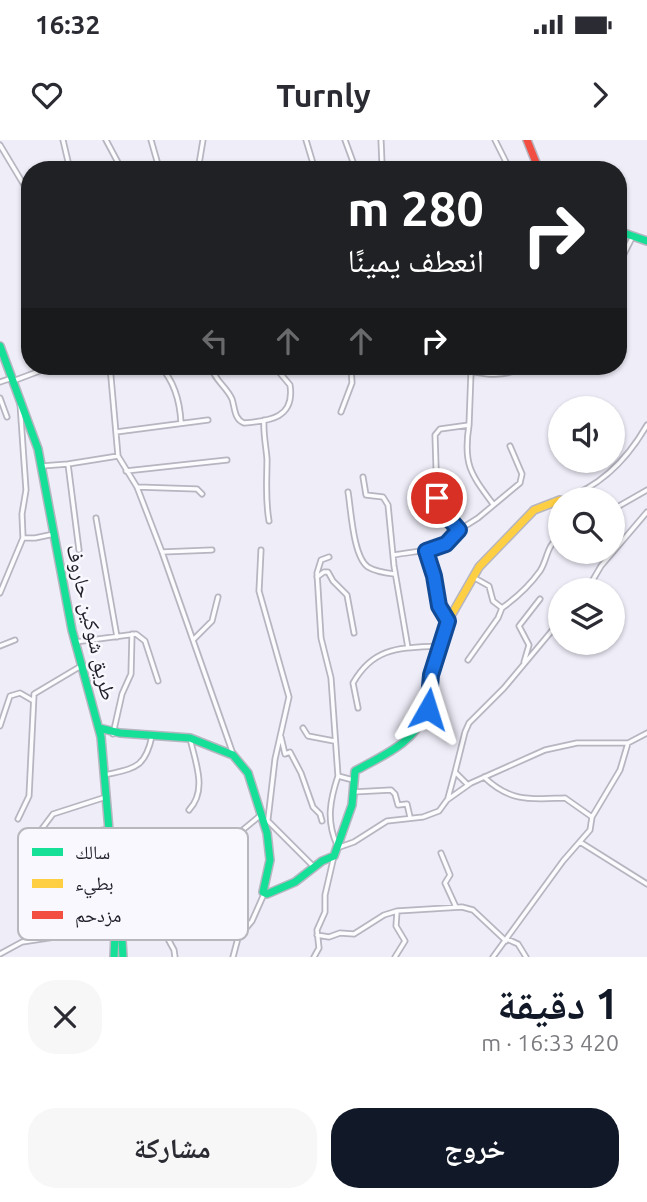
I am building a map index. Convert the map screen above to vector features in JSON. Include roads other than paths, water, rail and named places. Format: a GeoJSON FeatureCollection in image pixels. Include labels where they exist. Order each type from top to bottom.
{"type":"FeatureCollection","features":[{"type":"Feature","properties":{"kind":"street"},"geometry":{"type":"LineString","coordinates":[[63,140],[68,161]]}},
{"type":"Feature","properties":{"kind":"street"},"geometry":{"type":"LineString","coordinates":[[106,140],[117,161]]}},
{"type":"Feature","properties":{"kind":"street"},"geometry":{"type":"LineString","coordinates":[[151,140],[157,161]]}},
{"type":"Feature","properties":{"kind":"street"},"geometry":{"type":"LineString","coordinates":[[200,161],[203,140]]}},
{"type":"Feature","properties":{"kind":"street"},"geometry":{"type":"LineString","coordinates":[[306,140],[312,161]]}},
{"type":"Feature","properties":{"kind":"street"},"geometry":{"type":"LineString","coordinates":[[345,140],[353,161]]}},
{"type":"Feature","properties":{"kind":"street"},"geometry":{"type":"LineString","coordinates":[[382,140],[382,161]]}},
{"type":"Feature","properties":{"kind":"street"},"geometry":{"type":"LineString","coordinates":[[495,140],[506,161]]}},
{"type":"Feature","properties":{"kind":"street"},"geometry":{"type":"LineString","coordinates":[[527,140],[536,161]]}},
{"type":"Feature","properties":{"kind":"street"},"geometry":{"type":"LineString","coordinates":[[0,145],[21,180]]}},
{"type":"Feature","properties":{"kind":"street"},"geometry":{"type":"LineString","coordinates":[[627,234],[647,241]]}},
{"type":"Feature","properties":{"kind":"street"},"geometry":{"type":"LineString","coordinates":[[627,245],[633,236]]}},
{"type":"Feature","properties":{"kind":"street","name":"طريق شوكين حاروف"},"geometry":{"type":"LineString","coordinates":[[0,346],[42,466],[75,642],[100,732],[109,828]]}},
{"type":"Feature","properties":{"kind":"street"},"geometry":{"type":"LineString","coordinates":[[0,382],[25,375]]}},
{"type":"Feature","properties":{"kind":"street"},"geometry":{"type":"LineString","coordinates":[[111,375],[118,456],[137,487],[233,755],[248,773],[264,818],[270,860],[264,894],[248,927]]}},
{"type":"Feature","properties":{"kind":"street"},"geometry":{"type":"LineString","coordinates":[[169,375],[181,424]]}},
{"type":"Feature","properties":{"kind":"street"},"geometry":{"type":"LineString","coordinates":[[214,375],[229,394],[239,421],[244,424],[275,418],[286,411],[291,393],[290,385],[283,375]]}},
{"type":"Feature","properties":{"kind":"street"},"geometry":{"type":"LineString","coordinates":[[341,412],[352,383],[352,375]]}},
{"type":"Feature","properties":{"kind":"street"},"geometry":{"type":"LineString","coordinates":[[471,375],[467,463],[493,504]]}},
{"type":"Feature","properties":{"kind":"street"},"geometry":{"type":"LineString","coordinates":[[0,398],[7,417]]}},
{"type":"Feature","properties":{"kind":"street"},"geometry":{"type":"LineString","coordinates":[[0,593],[23,538],[22,514],[26,490],[20,398]]}},
{"type":"Feature","properties":{"kind":"street"},"geometry":{"type":"LineString","coordinates":[[116,432],[208,419]]}},
{"type":"Feature","properties":{"kind":"street"},"geometry":{"type":"LineString","coordinates":[[264,420],[263,435],[267,456],[265,496],[269,521]]}},
{"type":"Feature","properties":{"kind":"street"},"geometry":{"type":"LineString","coordinates":[[459,530],[445,514],[437,498],[435,435],[445,427],[469,425]]}},
{"type":"Feature","properties":{"kind":"street"},"geometry":{"type":"LineString","coordinates":[[587,487],[619,463],[647,425]]}},
{"type":"Feature","properties":{"kind":"street"},"geometry":{"type":"LineString","coordinates":[[394,555],[426,551],[446,544],[459,530],[478,518],[522,480],[510,446]]}},
{"type":"Feature","properties":{"kind":"street"},"geometry":{"type":"LineString","coordinates":[[42,466],[118,456]]}},
{"type":"Feature","properties":{"kind":"street"},"geometry":{"type":"LineString","coordinates":[[126,471],[227,460]]}},
{"type":"Feature","properties":{"kind":"street"},"geometry":{"type":"LineString","coordinates":[[68,464],[79,550]]}},
{"type":"Feature","properties":{"kind":"street"},"geometry":{"type":"LineString","coordinates":[[363,477],[366,495],[387,500],[395,574],[408,648]]}},
{"type":"Feature","properties":{"kind":"street"},"geometry":{"type":"LineString","coordinates":[[137,487],[197,489],[202,494]]}},
{"type":"Feature","properties":{"kind":"street"},"geometry":{"type":"LineString","coordinates":[[625,503],[647,490]]}},
{"type":"Feature","properties":{"kind":"street"},"geometry":{"type":"LineString","coordinates":[[348,492],[358,549],[363,562],[374,570],[395,574]]}},
{"type":"Feature","properties":{"kind":"street"},"geometry":{"type":"LineString","coordinates":[[314,957],[319,948],[317,935],[325,912],[325,895],[334,856],[352,805],[352,780],[358,769],[401,746],[415,731],[426,715],[430,702],[431,675],[448,621],[473,577],[488,555],[527,516],[548,504]]}},
{"type":"Feature","properties":{"kind":"street"},"geometry":{"type":"LineString","coordinates":[[594,578],[647,512]]}},
{"type":"Feature","properties":{"kind":"street"},"geometry":{"type":"LineString","coordinates":[[96,518],[117,637]]}},
{"type":"Feature","properties":{"kind":"street"},"geometry":{"type":"LineString","coordinates":[[23,538],[54,534]]}},
{"type":"Feature","properties":{"kind":"street"},"geometry":{"type":"LineString","coordinates":[[162,552],[212,550]]}},
{"type":"Feature","properties":{"kind":"street"},"geometry":{"type":"LineString","coordinates":[[248,829],[264,818],[289,697],[259,592],[261,550]]}},
{"type":"Feature","properties":{"kind":"street"},"geometry":{"type":"LineString","coordinates":[[426,551],[439,606],[448,621]]}},
{"type":"Feature","properties":{"kind":"street"},"geometry":{"type":"LineString","coordinates":[[468,660],[498,618],[502,608],[536,576],[545,563],[548,551]]}},
{"type":"Feature","properties":{"kind":"street"},"geometry":{"type":"LineString","coordinates":[[329,557],[319,563],[317,577],[321,638],[331,678],[338,776],[329,813],[331,832],[337,847]]}},
{"type":"Feature","properties":{"kind":"street"},"geometry":{"type":"LineString","coordinates":[[317,577],[328,572],[346,595],[354,632]]}},
{"type":"Feature","properties":{"kind":"street"},"geometry":{"type":"LineString","coordinates":[[473,577],[489,586],[494,601],[502,608]]}},
{"type":"Feature","properties":{"kind":"street"},"geometry":{"type":"LineString","coordinates":[[193,639],[212,621],[218,597]]}},
{"type":"Feature","properties":{"kind":"street"},"geometry":{"type":"LineString","coordinates":[[523,664],[529,645],[519,626],[540,599]]}},
{"type":"Feature","properties":{"kind":"street"},"geometry":{"type":"LineString","coordinates":[[116,733],[122,694],[131,674],[132,634]]}},
{"type":"Feature","properties":{"kind":"street"},"geometry":{"type":"LineString","coordinates":[[75,642],[132,634],[141,636],[145,640],[158,681]]}},
{"type":"Feature","properties":{"kind":"street"},"geometry":{"type":"LineString","coordinates":[[447,800],[469,723],[504,688],[548,635]]}},
{"type":"Feature","properties":{"kind":"street"},"geometry":{"type":"LineString","coordinates":[[0,646],[15,640]]}},
{"type":"Feature","properties":{"kind":"street"},"geometry":{"type":"LineString","coordinates":[[358,708],[353,686],[357,677],[383,652],[439,646]]}},
{"type":"Feature","properties":{"kind":"street"},"geometry":{"type":"LineString","coordinates":[[19,819],[29,796],[34,694],[81,666]]}},
{"type":"Feature","properties":{"kind":"street"},"geometry":{"type":"LineString","coordinates":[[0,726],[10,696],[20,693],[33,700]]}},
{"type":"Feature","properties":{"kind":"street"},"geometry":{"type":"LineString","coordinates":[[303,728],[308,736],[335,742]]}},
{"type":"Feature","properties":{"kind":"street"},"geometry":{"type":"LineString","coordinates":[[100,732],[190,738],[233,755]]}},
{"type":"Feature","properties":{"kind":"street"},"geometry":{"type":"LineString","coordinates":[[281,733],[285,754],[290,752],[313,807],[320,814],[322,821]]}},
{"type":"Feature","properties":{"kind":"street"},"geometry":{"type":"LineString","coordinates":[[337,847],[354,842],[387,821],[423,817],[439,811],[447,800],[468,785],[545,750],[568,744],[628,743],[647,733]]}},
{"type":"Feature","properties":{"kind":"street"},"geometry":{"type":"LineString","coordinates":[[105,775],[138,765],[149,752],[152,736]]}},
{"type":"Feature","properties":{"kind":"street"},"geometry":{"type":"LineString","coordinates":[[189,810],[196,801],[201,786],[190,738]]}},
{"type":"Feature","properties":{"kind":"street"},"geometry":{"type":"LineString","coordinates":[[493,957],[542,888],[590,830],[592,817],[620,770],[628,743]]}},
{"type":"Feature","properties":{"kind":"street"},"geometry":{"type":"LineString","coordinates":[[455,772],[468,785]]}},
{"type":"Feature","properties":{"kind":"street"},"geometry":{"type":"LineString","coordinates":[[338,776],[352,780]]}},
{"type":"Feature","properties":{"kind":"street"},"geometry":{"type":"LineString","coordinates":[[484,777],[503,792],[519,798],[565,798],[592,817]]}},
{"type":"Feature","properties":{"kind":"street"},"geometry":{"type":"LineString","coordinates":[[353,792],[391,790],[398,805],[407,804],[410,818]]}},
{"type":"Feature","properties":{"kind":"street"},"geometry":{"type":"LineString","coordinates":[[42,828],[53,814],[107,797]]}},
{"type":"Feature","properties":{"kind":"street"},"geometry":{"type":"LineString","coordinates":[[264,818],[314,867]]}},
{"type":"Feature","properties":{"kind":"street"},"geometry":{"type":"LineString","coordinates":[[580,842],[647,884]]}},
{"type":"Feature","properties":{"kind":"street"},"geometry":{"type":"LineString","coordinates":[[441,853],[450,873],[445,883],[456,907]]}},
{"type":"Feature","properties":{"kind":"street"},"geometry":{"type":"LineString","coordinates":[[264,894],[295,882],[334,856]]}},
{"type":"Feature","properties":{"kind":"street"},"geometry":{"type":"LineString","coordinates":[[317,935],[329,937],[340,933],[354,934],[384,915],[397,911],[456,907],[471,909],[507,940],[519,944],[526,957]]}},
{"type":"Feature","properties":{"kind":"street"},"geometry":{"type":"LineString","coordinates":[[395,957],[405,941],[396,926],[397,911]]}},
{"type":"Feature","properties":{"kind":"street"},"geometry":{"type":"LineString","coordinates":[[0,954],[18,944],[38,940]]}},
{"type":"Feature","properties":{"kind":"street"},"geometry":{"type":"LineString","coordinates":[[169,940],[175,957]]}}]}
